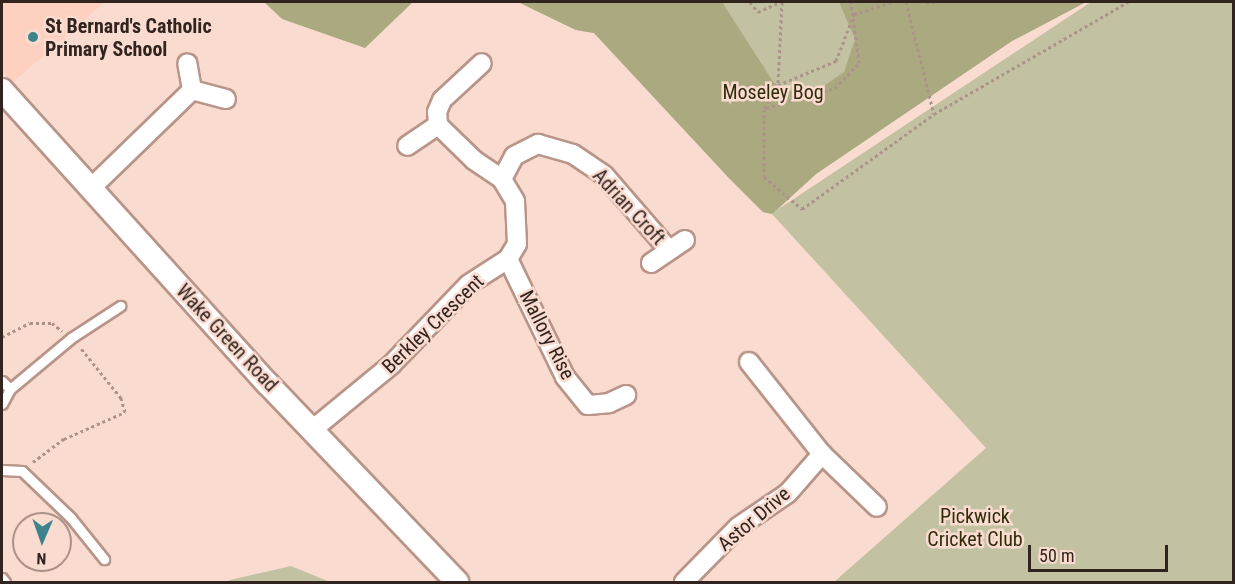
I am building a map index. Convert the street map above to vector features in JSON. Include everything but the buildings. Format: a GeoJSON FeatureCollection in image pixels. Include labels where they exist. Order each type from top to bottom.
{"type":"FeatureCollection","features":[{"type":"Feature","properties":{"kind":"street"},"geometry":{"type":"LineString","coordinates":[[187,63],[192,90]]}},
{"type":"Feature","properties":{"kind":"street"},"geometry":{"type":"LineString","coordinates":[[482,63],[442,100],[437,112],[438,125],[474,160],[502,179],[515,201],[518,223],[517,244],[508,259]]}},
{"type":"Feature","properties":{"kind":"street","name":"Wake Green Road"},"geometry":{"type":"LineString","coordinates":[[2,90],[312,430],[457,582]]}},
{"type":"Feature","properties":{"kind":"street"},"geometry":{"type":"LineString","coordinates":[[192,90],[226,99]]}},
{"type":"Feature","properties":{"kind":"street"},"geometry":{"type":"LineString","coordinates":[[90,189],[192,90]]}},
{"type":"Feature","properties":{"kind":"street"},"geometry":{"type":"LineString","coordinates":[[407,146],[438,125]]}},
{"type":"Feature","properties":{"kind":"street","name":"Adrian Croft"},"geometry":{"type":"LineString","coordinates":[[502,179],[514,156],[538,144],[573,154],[604,175],[669,250]]}},
{"type":"Feature","properties":{"kind":"street","name":"Adrian Croft"},"geometry":{"type":"LineString","coordinates":[[651,263],[685,240]]}},
{"type":"Feature","properties":{"kind":"street","name":"Mallory Rise"},"geometry":{"type":"LineString","coordinates":[[508,259],[565,377],[588,405],[609,403],[626,395]]}},
{"type":"Feature","properties":{"kind":"street","name":"Berkley Crescent"},"geometry":{"type":"LineString","coordinates":[[312,430],[391,365],[469,284],[508,259]]}},
{"type":"Feature","properties":{"kind":"street"},"geometry":{"type":"LineString","coordinates":[[749,362],[822,454],[877,507]]}},
{"type":"Feature","properties":{"kind":"street","name":"Astor Drive"},"geometry":{"type":"LineString","coordinates":[[684,582],[738,527],[788,493],[822,454]]}},
{"type":"Feature","properties":{"kind":"lane"},"geometry":{"type":"LineString","coordinates":[[2,404],[10,389],[71,338],[120,306]]}},
{"type":"Feature","properties":{"kind":"lane"},"geometry":{"type":"LineString","coordinates":[[2,381],[10,389]]}},
{"type":"Feature","properties":{"kind":"lane"},"geometry":{"type":"LineString","coordinates":[[2,470],[22,471],[71,518],[104,559]]}},
{"type":"Feature","properties":{"kind":"lane"},"geometry":{"type":"LineString","coordinates":[[2,578],[5,582]]}},
{"type":"Feature","properties":{"kind":"path"},"geometry":{"type":"LineString","coordinates":[[750,2],[758,12],[781,2],[778,85],[764,109],[764,177],[802,209],[934,114],[1128,2]]}},
{"type":"Feature","properties":{"kind":"path"},"geometry":{"type":"LineString","coordinates":[[764,109],[835,88],[859,63],[851,2]]}},
{"type":"Feature","properties":{"kind":"path"},"geometry":{"type":"LineString","coordinates":[[854,14],[893,2]]}},
{"type":"Feature","properties":{"kind":"path"},"geometry":{"type":"LineString","coordinates":[[906,2],[934,114]]}},
{"type":"Feature","properties":{"kind":"path"},"geometry":{"type":"LineString","coordinates":[[926,2],[937,2]]}},
{"type":"Feature","properties":{"kind":"path"},"geometry":{"type":"LineString","coordinates":[[778,85],[836,61],[854,14]]}},
{"type":"Feature","properties":{"kind":"path"},"geometry":{"type":"LineString","coordinates":[[2,337],[30,323],[52,324],[71,338],[122,398],[125,412],[64,439],[22,471]]}},
{"type":"Feature","properties":{"kind":"shaded area","name":"St Bernard's Catholic Primary School"},"geometry":{"type":"Polygon","coordinates":[[[2,2],[105,2],[12,83],[2,72],[2,2]]]}},
{"type":"Feature","properties":{"kind":"green space"},"geometry":{"type":"Polygon","coordinates":[[[264,2],[413,2],[365,48],[282,19],[264,2]]]}},
{"type":"Feature","properties":{"kind":"green space","name":"Pickwick Cricket Club"},"geometry":{"type":"Polygon","coordinates":[[[518,2],[1086,2],[1012,41],[816,174],[777,210],[1091,2],[1233,2],[1233,582],[834,582],[986,448],[772,214],[763,212],[728,177],[594,33],[576,30],[518,2]]]}},
{"type":"Feature","properties":{"kind":"green space","name":"Moseley Bog"},"geometry":{"type":"Polygon","coordinates":[[[518,2],[722,2],[774,83],[798,94],[812,94],[844,72],[855,39],[839,2],[1086,2],[1012,41],[816,174],[772,214],[763,212],[728,177],[594,33],[576,30],[518,2]]]}},
{"type":"Feature","properties":{"kind":"green space"},"geometry":{"type":"Polygon","coordinates":[[[291,566],[330,582],[227,582],[230,580],[291,566]]]}},
{"type":"Feature","properties":{"kind":"place","name":"St Bernard's Catholic Primary School"},"geometry":{"type":"Point","coordinates":[33,37]}}]}
